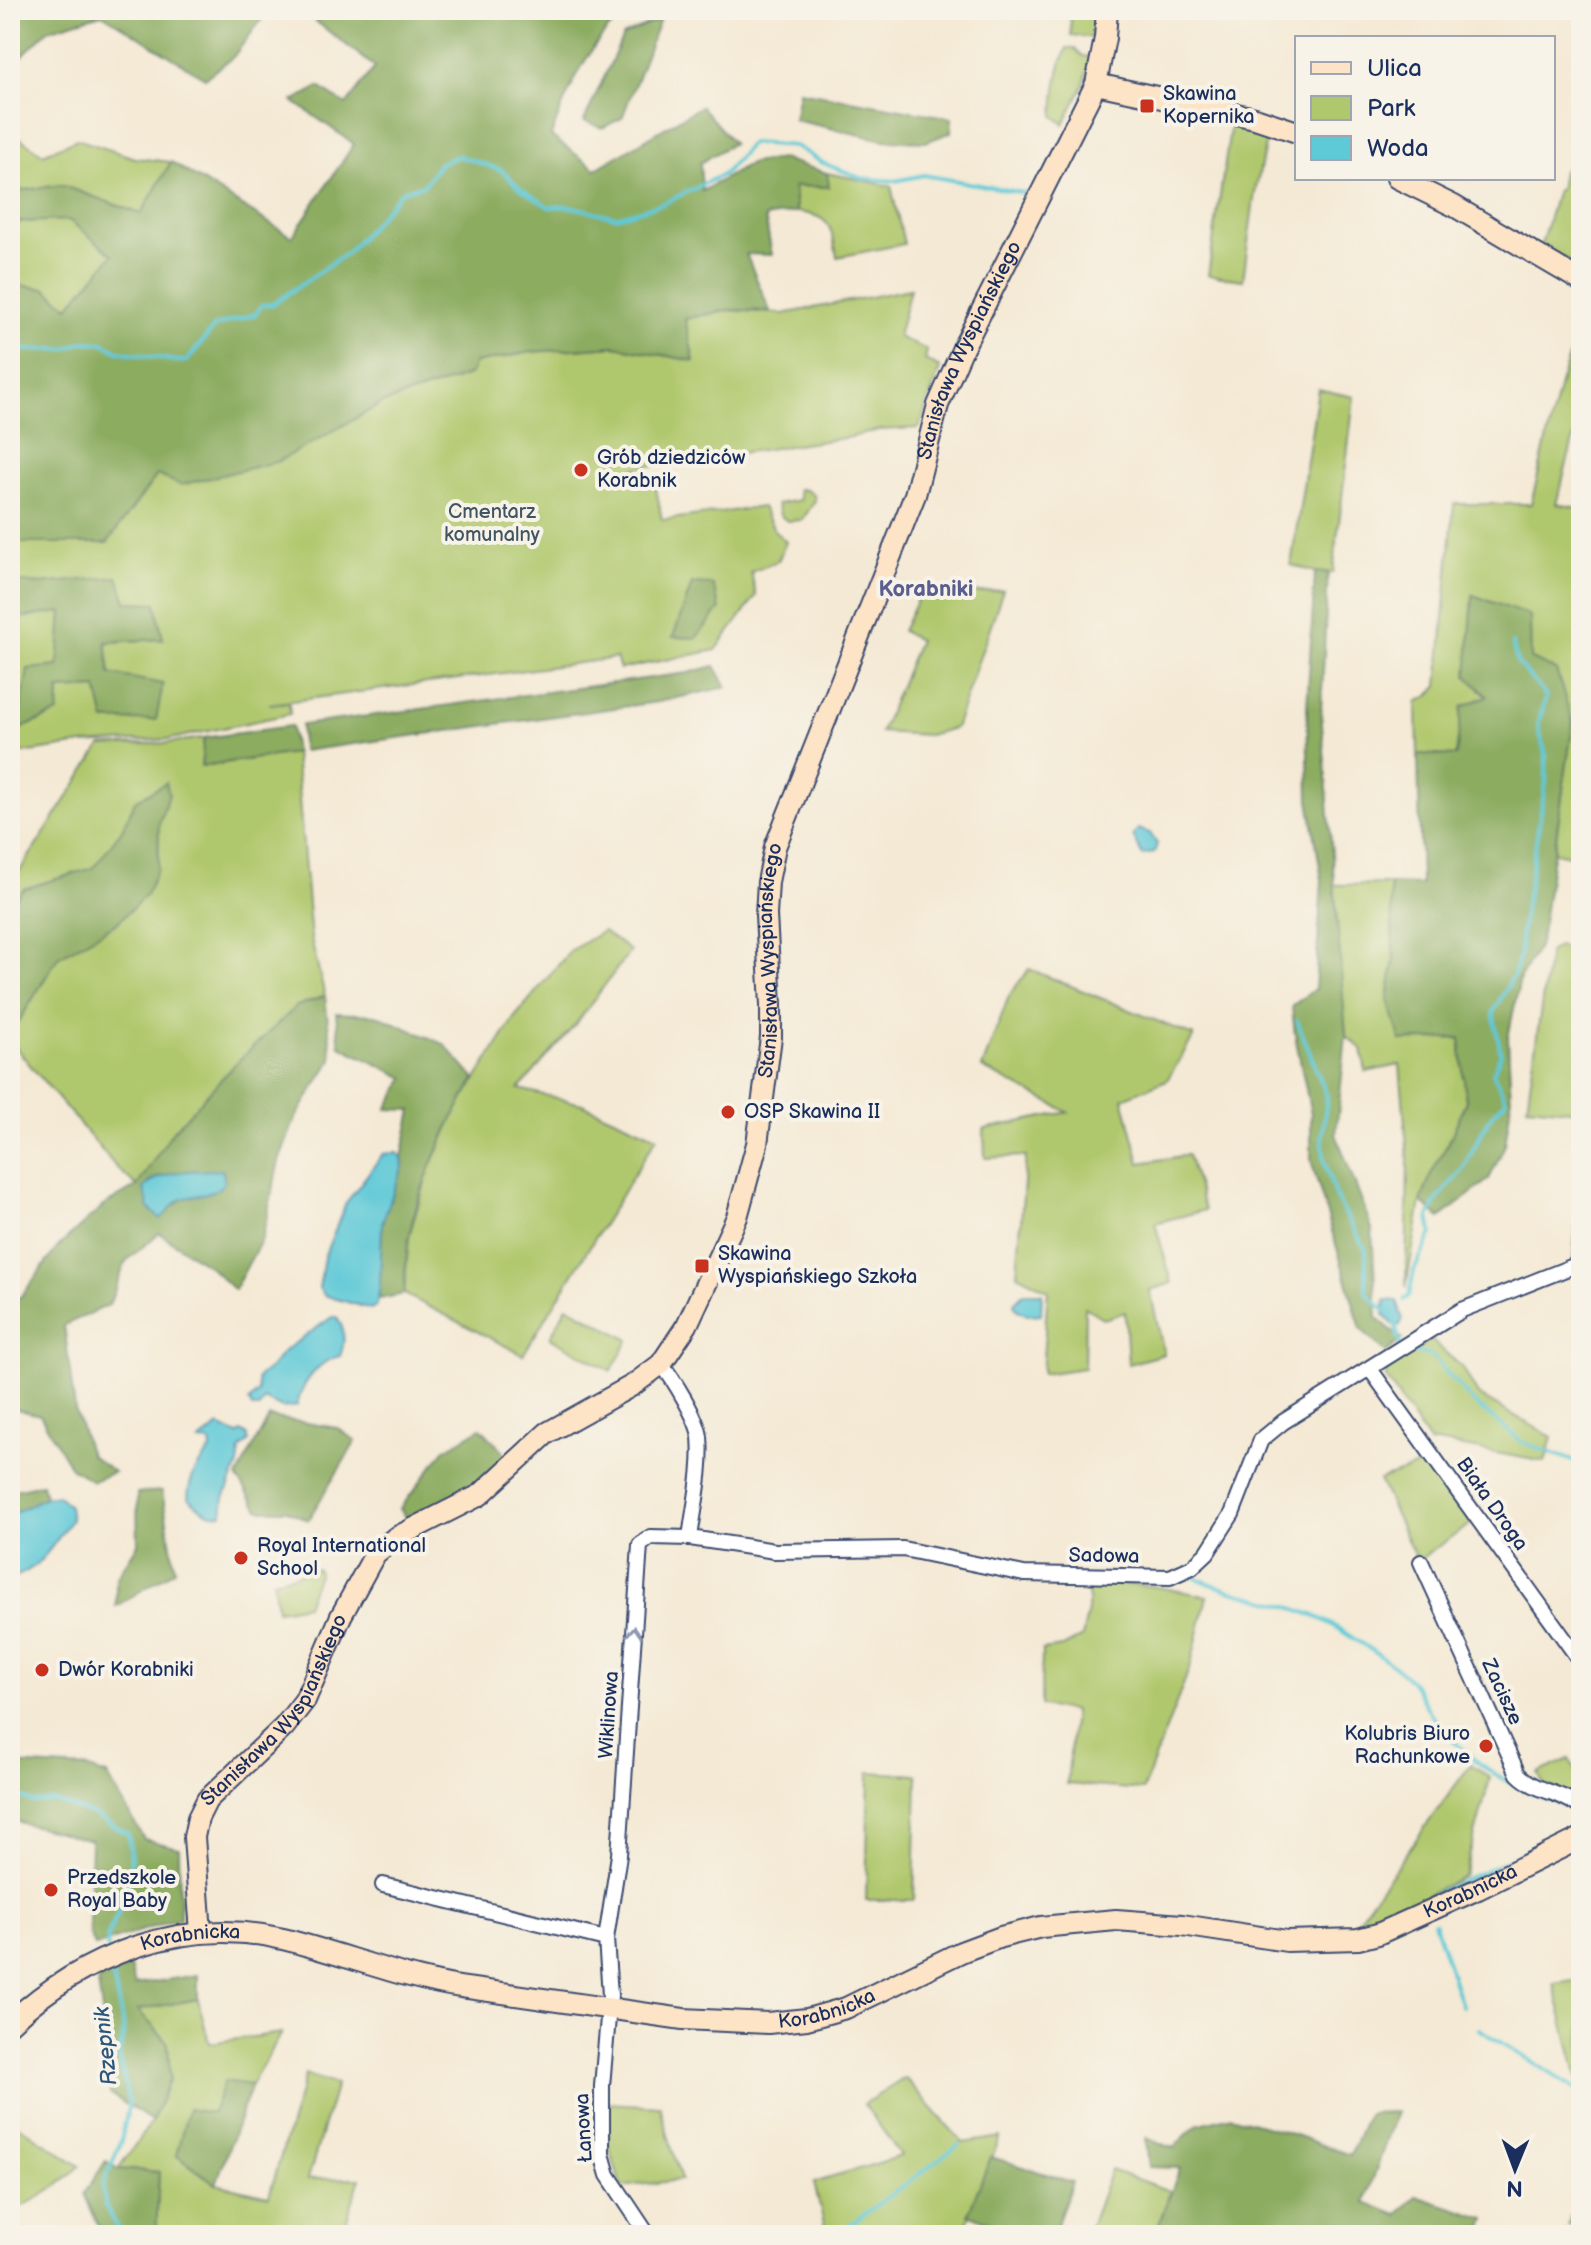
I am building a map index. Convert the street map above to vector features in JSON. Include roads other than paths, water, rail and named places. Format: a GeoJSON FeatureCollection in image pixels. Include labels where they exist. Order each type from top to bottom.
{"type":"FeatureCollection","features":[{"type":"Feature","properties":{"kind":"street","name":"Stanisława Wyspiańskiego"},"geometry":{"type":"LineString","coordinates":[[201,1933],[194,1837],[198,1818],[207,1800],[284,1727],[305,1700],[341,1616],[375,1554],[395,1538],[480,1495],[547,1433],[633,1385],[661,1364],[687,1325],[724,1250],[755,1156],[771,1037],[766,915],[775,847],[890,563],[915,495],[938,405],[963,348],[1096,84],[1107,10]]}},
{"type":"Feature","properties":{"kind":"street"},"geometry":{"type":"LineString","coordinates":[[1096,84],[1255,118],[1295,131]]}},
{"type":"Feature","properties":{"kind":"street"},"geometry":{"type":"LineString","coordinates":[[1401,180],[1454,206],[1581,281]]}},
{"type":"Feature","properties":{"kind":"street","name":"Sadowa"},"geometry":{"type":"LineString","coordinates":[[690,1538],[775,1551],[903,1549],[1024,1574],[1170,1577],[1192,1567],[1207,1553],[1232,1514],[1261,1440],[1283,1422],[1462,1310],[1581,1263]]}},
{"type":"Feature","properties":{"kind":"street"},"geometry":{"type":"LineString","coordinates":[[661,1364],[673,1379],[700,1433],[690,1538]]}},
{"type":"Feature","properties":{"kind":"street","name":"Biała Droga"},"geometry":{"type":"LineString","coordinates":[[1370,1369],[1581,1662]]}},
{"type":"Feature","properties":{"kind":"street","name":"Wiklinowa"},"geometry":{"type":"LineString","coordinates":[[609,2007],[606,1939],[619,1855],[640,1545],[651,1537],[690,1538]]}},
{"type":"Feature","properties":{"kind":"street","name":"Zacisze"},"geometry":{"type":"LineString","coordinates":[[1421,1562],[1518,1774],[1540,1789],[1574,1802],[1581,1808]]}},
{"type":"Feature","properties":{"kind":"street","name":"Korabnicka"},"geometry":{"type":"LineString","coordinates":[[10,2023],[89,1965],[125,1949],[201,1933],[263,1935],[430,1982],[683,2019],[768,2023],[807,2019],[846,2008],[961,1952],[1041,1927],[1081,1922],[1147,1922],[1287,1941],[1358,1939],[1378,1934],[1478,1889],[1581,1838]]}},
{"type":"Feature","properties":{"kind":"street"},"geometry":{"type":"LineString","coordinates":[[383,1885],[606,1939]]}},
{"type":"Feature","properties":{"kind":"street","name":"Łanowa"},"geometry":{"type":"LineString","coordinates":[[609,2007],[602,2086],[602,2154],[608,2175],[648,2235]]}},
{"type":"Feature","properties":{"kind":"water"},"geometry":{"type":"Polygon","coordinates":[[[1138,829],[1150,833],[1157,844],[1154,853],[1142,855],[1133,836],[1138,829]]]}},
{"type":"Feature","properties":{"kind":"water"},"geometry":{"type":"Polygon","coordinates":[[[397,1153],[402,1157],[403,1166],[382,1223],[377,1305],[371,1309],[324,1295],[319,1288],[324,1257],[346,1203],[383,1154],[397,1153]]]}},
{"type":"Feature","properties":{"kind":"water"},"geometry":{"type":"Polygon","coordinates":[[[222,1170],[224,1178],[217,1189],[180,1200],[160,1219],[149,1208],[144,1188],[161,1177],[181,1172],[222,1170]]]}},
{"type":"Feature","properties":{"kind":"water"},"geometry":{"type":"Polygon","coordinates":[[[1024,1293],[1042,1293],[1041,1314],[1027,1315],[1016,1309],[1014,1303],[1024,1293]]]}},
{"type":"Feature","properties":{"kind":"water"},"geometry":{"type":"Polygon","coordinates":[[[1385,1300],[1397,1301],[1403,1319],[1400,1325],[1395,1326],[1384,1315],[1385,1300]]]}},
{"type":"Feature","properties":{"kind":"water"},"geometry":{"type":"Polygon","coordinates":[[[332,1317],[337,1317],[343,1331],[340,1356],[318,1368],[302,1390],[297,1406],[282,1408],[264,1399],[259,1408],[252,1408],[249,1401],[258,1392],[257,1378],[284,1351],[332,1317]]]}},
{"type":"Feature","properties":{"kind":"water"},"geometry":{"type":"Polygon","coordinates":[[[219,1426],[238,1435],[241,1432],[247,1435],[249,1441],[240,1450],[238,1465],[224,1498],[222,1514],[217,1515],[188,1498],[195,1472],[211,1450],[210,1442],[199,1441],[219,1426]]]}},
{"type":"Feature","properties":{"kind":"water"},"geometry":{"type":"Polygon","coordinates":[[[57,1495],[69,1506],[71,1520],[38,1563],[10,1578],[10,1515],[45,1497],[57,1495]]]}},
{"type":"Feature","properties":{"kind":"waterway"},"geometry":{"type":"LineString","coordinates":[[10,347],[15,350],[66,349],[83,342],[103,343],[118,351],[187,361],[215,326],[256,314],[262,305],[273,304],[348,252],[402,191],[424,185],[440,163],[459,156],[501,170],[520,188],[549,207],[568,206],[616,217],[662,204],[724,174],[751,143],[795,146],[823,163],[861,178],[895,181],[924,175],[1030,194]]}},
{"type":"Feature","properties":{"kind":"waterway"},"geometry":{"type":"LineString","coordinates":[[1404,1300],[1409,1296],[1414,1271],[1432,1233],[1429,1217],[1437,1200],[1463,1169],[1488,1120],[1506,1100],[1493,1073],[1501,1054],[1493,1012],[1514,975],[1520,954],[1546,781],[1546,756],[1538,725],[1546,696],[1517,662],[1512,643]]}},
{"type":"Feature","properties":{"kind":"waterway"},"geometry":{"type":"LineString","coordinates":[[1297,1021],[1327,1096],[1322,1137],[1324,1158],[1335,1196],[1366,1250],[1366,1292],[1384,1310]]}},
{"type":"Feature","properties":{"kind":"waterway"},"geometry":{"type":"LineString","coordinates":[[1395,1323],[1400,1345]]}},
{"type":"Feature","properties":{"kind":"waterway"},"geometry":{"type":"LineString","coordinates":[[1406,1351],[1431,1355],[1474,1403],[1522,1442],[1573,1461],[1581,1470]]}},
{"type":"Feature","properties":{"kind":"waterway"},"geometry":{"type":"LineString","coordinates":[[1193,1576],[1306,1613],[1342,1631],[1407,1677],[1447,1734],[1477,1761],[1509,1782],[1565,1805]]}},
{"type":"Feature","properties":{"kind":"waterway","name":"Rzepnik"},"geometry":{"type":"LineString","coordinates":[[10,1792],[33,1802],[54,1801],[94,1815],[128,1834],[131,1860],[129,1878],[123,1903],[109,1932],[108,1950]]}},
{"type":"Feature","properties":{"kind":"waterway"},"geometry":{"type":"LineString","coordinates":[[1575,1811],[1581,1820]]}},
{"type":"Feature","properties":{"kind":"waterway"},"geometry":{"type":"LineString","coordinates":[[1424,1903],[1423,1900],[1581,1825]]}},
{"type":"Feature","properties":{"kind":"waterway"},"geometry":{"type":"LineString","coordinates":[[1434,1922],[1462,2006]]}},
{"type":"Feature","properties":{"kind":"waterway","name":"Rzepnik"},"geometry":{"type":"LineString","coordinates":[[110,1963],[124,2030],[119,2054],[129,2103],[121,2141],[103,2186],[105,2205],[122,2235]]}},
{"type":"Feature","properties":{"kind":"waterway"},"geometry":{"type":"LineString","coordinates":[[1479,2029],[1581,2095]]}},
{"type":"Feature","properties":{"kind":"waterway"},"geometry":{"type":"LineString","coordinates":[[836,2235],[959,2145]]}},
{"type":"Feature","properties":{"kind":"place","name":"Skawina Kopernika"},"geometry":{"type":"Point","coordinates":[1147,106]}},
{"type":"Feature","properties":{"kind":"place","name":"Grób dziedziców Korabnik"},"geometry":{"type":"Point","coordinates":[581,470]}},
{"type":"Feature","properties":{"kind":"place","name":"OSP Skawina II"},"geometry":{"type":"Point","coordinates":[728,1112]}},
{"type":"Feature","properties":{"kind":"place","name":"Skawina Wyspiańskiego Szkoła"},"geometry":{"type":"Point","coordinates":[702,1266]}},
{"type":"Feature","properties":{"kind":"place","name":"Royal International School"},"geometry":{"type":"Point","coordinates":[241,1558]}},
{"type":"Feature","properties":{"kind":"place","name":"Dwór Korabniki"},"geometry":{"type":"Point","coordinates":[42,1670]}},
{"type":"Feature","properties":{"kind":"place","name":"Kolubris Biuro Rachunkowe"},"geometry":{"type":"Point","coordinates":[1486,1746]}},
{"type":"Feature","properties":{"kind":"place","name":"Przedszkole Royal Baby"},"geometry":{"type":"Point","coordinates":[51,1890]}},
{"type":"Feature","properties":{"kind":"district","name":"Korabniki"},"geometry":{"type":"Point","coordinates":[926,589]}},
{"type":"Feature","properties":{"kind":"park label","name":"Cmentarz komunalny"},"geometry":{"type":"Point","coordinates":[492,524]}}]}
